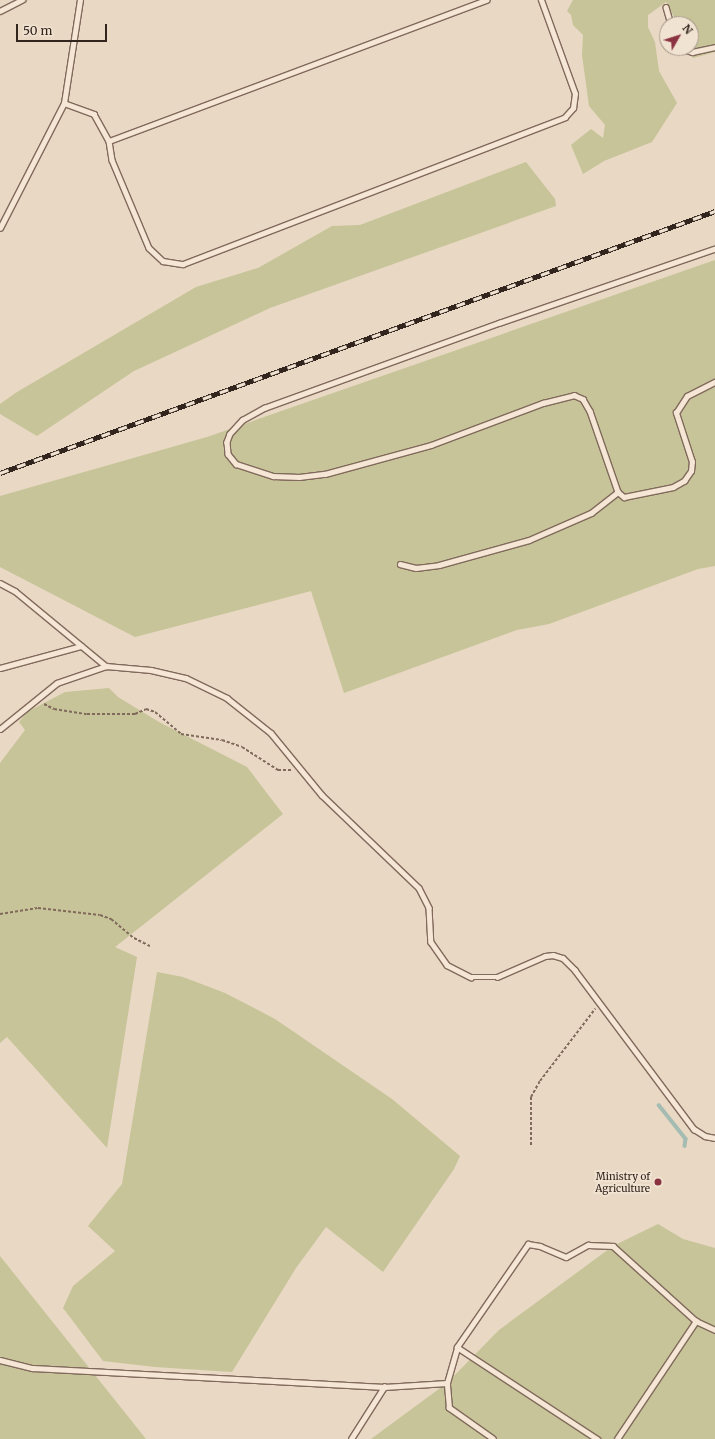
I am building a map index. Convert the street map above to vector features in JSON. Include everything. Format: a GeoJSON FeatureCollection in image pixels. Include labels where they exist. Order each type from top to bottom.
{"type":"FeatureCollection","features":[{"type":"Feature","properties":{"kind":"lane"},"geometry":{"type":"LineString","coordinates":[[0,11],[22,0]]}},
{"type":"Feature","properties":{"kind":"lane"},"geometry":{"type":"LineString","coordinates":[[0,228],[64,103],[80,0]]}},
{"type":"Feature","properties":{"kind":"lane"},"geometry":{"type":"LineString","coordinates":[[109,141],[486,0]]}},
{"type":"Feature","properties":{"kind":"lane"},"geometry":{"type":"LineString","coordinates":[[64,103],[94,114],[109,141],[112,160],[149,248],[164,261],[183,264],[565,117],[573,108],[575,94],[541,0]]}},
{"type":"Feature","properties":{"kind":"lane"},"geometry":{"type":"LineString","coordinates":[[666,7],[669,16]]}},
{"type":"Feature","properties":{"kind":"lane"},"geometry":{"type":"LineString","coordinates":[[699,50],[715,47]]}},
{"type":"Feature","properties":{"kind":"lane"},"geometry":{"type":"LineString","coordinates":[[715,249],[500,323],[265,408],[243,420],[230,434],[227,442],[228,454],[236,464],[273,476],[299,477],[325,474],[431,444],[543,403],[574,395],[583,399],[590,411],[618,492],[624,497],[674,487],[684,481],[691,471],[692,462],[676,413],[687,396],[715,382]]}},
{"type":"Feature","properties":{"kind":"lane"},"geometry":{"type":"LineString","coordinates":[[400,564],[416,568],[439,565],[529,540],[591,513],[618,492]]}},
{"type":"Feature","properties":{"kind":"lane"},"geometry":{"type":"LineString","coordinates":[[0,583],[15,591],[106,666]]}},
{"type":"Feature","properties":{"kind":"lane"},"geometry":{"type":"LineString","coordinates":[[0,668],[81,646]]}},
{"type":"Feature","properties":{"kind":"lane"},"geometry":{"type":"LineString","coordinates":[[0,729],[34,699],[57,683],[106,666],[151,670],[186,678],[227,698],[271,733],[322,795],[419,888],[429,908],[431,942],[447,965],[470,978],[496,977],[553,955],[563,958],[575,970],[694,1130],[705,1136],[715,1138]]}},
{"type":"Feature","properties":{"kind":"lane"},"geometry":{"type":"LineString","coordinates":[[493,1439],[449,1408],[447,1383],[457,1347],[524,1248],[533,1244],[566,1257],[588,1245],[613,1246],[696,1321],[715,1330]]}},
{"type":"Feature","properties":{"kind":"lane"},"geometry":{"type":"LineString","coordinates":[[617,1439],[696,1321]]}},
{"type":"Feature","properties":{"kind":"lane"},"geometry":{"type":"LineString","coordinates":[[457,1347],[597,1439]]}},
{"type":"Feature","properties":{"kind":"lane"},"geometry":{"type":"LineString","coordinates":[[0,1360],[33,1368],[384,1387],[447,1383]]}},
{"type":"Feature","properties":{"kind":"lane"},"geometry":{"type":"LineString","coordinates":[[351,1439],[384,1387]]}},
{"type":"Feature","properties":{"kind":"path"},"geometry":{"type":"LineString","coordinates":[[34,699],[54,709],[87,714],[129,714],[146,709],[154,712],[181,734],[222,740],[242,747],[278,770],[301,769]]}},
{"type":"Feature","properties":{"kind":"path"},"geometry":{"type":"LineString","coordinates":[[0,914],[38,908],[100,915],[111,919],[134,938],[150,946]]}},
{"type":"Feature","properties":{"kind":"path"},"geometry":{"type":"LineString","coordinates":[[531,1145],[531,1097],[540,1081],[599,1004]]}},
{"type":"Feature","properties":{"kind":"shaded area"},"geometry":{"type":"Polygon","coordinates":[[[573,0],[715,0],[715,52],[693,58],[692,56],[699,56],[699,16],[674,16],[666,2],[648,15],[648,27],[655,42],[659,71],[677,103],[652,142],[604,161],[583,174],[571,145],[591,129],[603,138],[605,125],[589,106],[582,55],[583,35],[573,25],[571,15],[567,11],[573,0]]]}},
{"type":"Feature","properties":{"kind":"shaded area"},"geometry":{"type":"Polygon","coordinates":[[[526,162],[555,199],[556,206],[270,308],[134,371],[37,436],[0,414],[0,404],[17,392],[196,287],[258,268],[332,226],[360,225],[526,162]]]}},
{"type":"Feature","properties":{"kind":"shaded area"},"geometry":{"type":"Polygon","coordinates":[[[715,260],[715,566],[698,569],[549,624],[517,630],[344,693],[311,591],[135,637],[0,567],[0,496],[207,437],[715,260]]]}},
{"type":"Feature","properties":{"kind":"shaded area"},"geometry":{"type":"Polygon","coordinates":[[[109,688],[118,697],[159,722],[247,767],[283,814],[115,947],[137,957],[107,1148],[7,1037],[0,1043],[0,763],[25,730],[19,722],[27,712],[65,692],[109,688]]]}},
{"type":"Feature","properties":{"kind":"shaded area"},"geometry":{"type":"Polygon","coordinates":[[[157,972],[183,977],[225,993],[275,1019],[392,1099],[460,1156],[454,1169],[383,1272],[326,1227],[296,1268],[232,1372],[155,1367],[103,1361],[63,1308],[73,1286],[115,1251],[88,1226],[122,1184],[157,972]]]}},
{"type":"Feature","properties":{"kind":"shaded area"},"geometry":{"type":"Polygon","coordinates":[[[658,1224],[683,1239],[715,1248],[715,1439],[371,1439],[447,1383],[499,1330],[613,1246],[658,1224]]]}},
{"type":"Feature","properties":{"kind":"shaded area"},"geometry":{"type":"Polygon","coordinates":[[[0,1256],[146,1439],[0,1439],[0,1256]]]}},
{"type":"Feature","properties":{"kind":"waterway"},"geometry":{"type":"LineString","coordinates":[[659,1105],[686,1139],[685,1146]]}},
{"type":"Feature","properties":{"kind":"railway"},"geometry":{"type":"LineString","coordinates":[[0,473],[715,211]]}},
{"type":"Feature","properties":{"kind":"place","name":"Ministry of Agriculture"},"geometry":{"type":"Point","coordinates":[658,1182]}}]}
